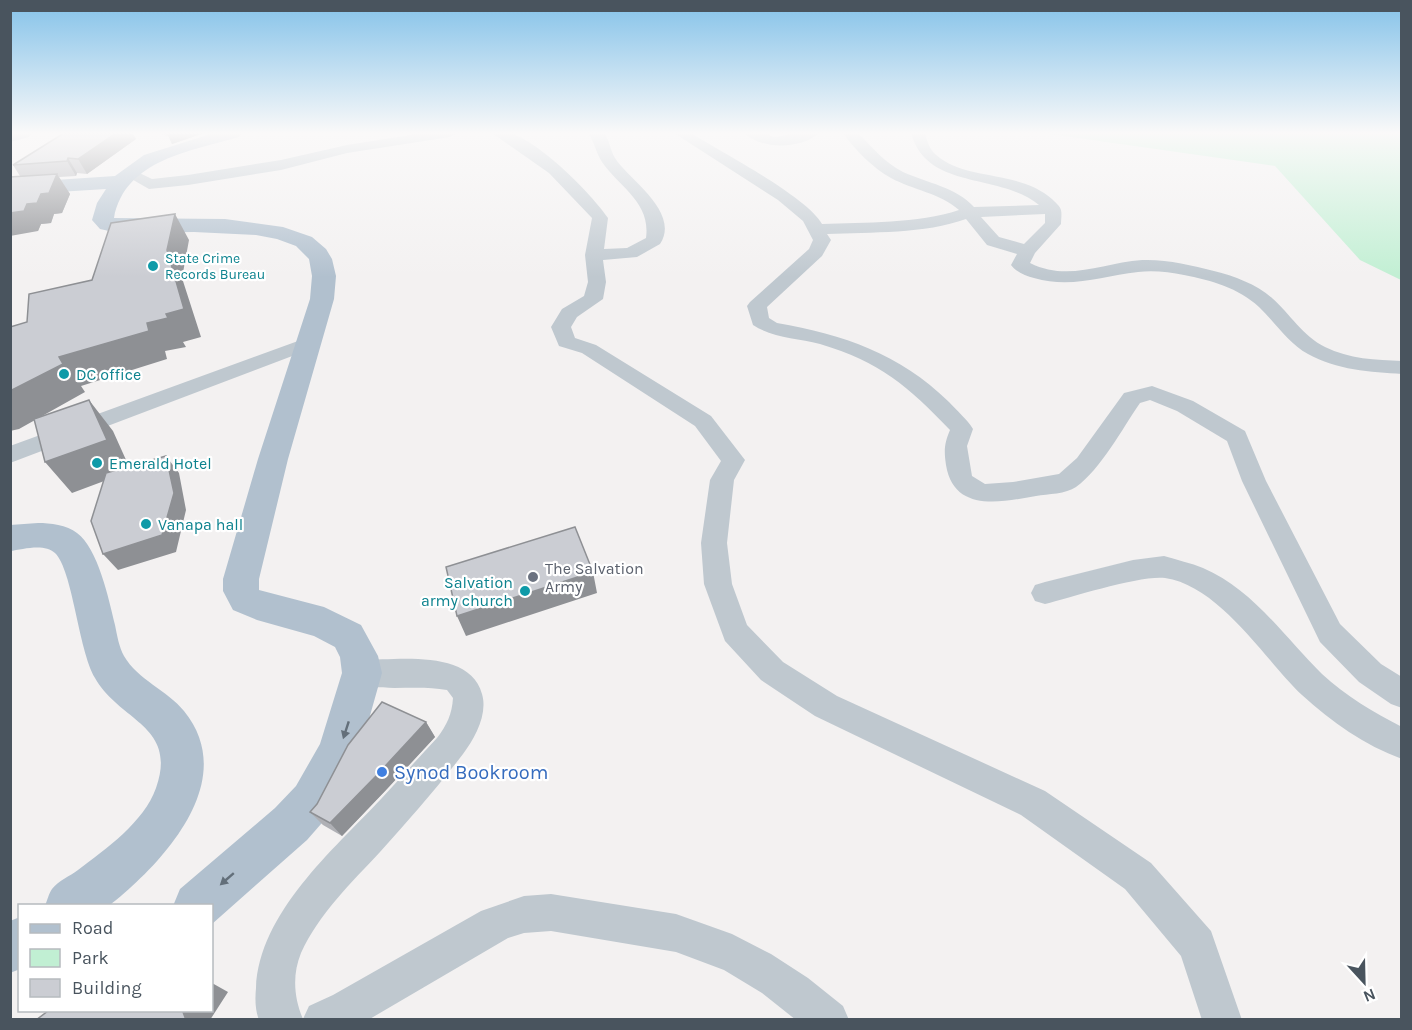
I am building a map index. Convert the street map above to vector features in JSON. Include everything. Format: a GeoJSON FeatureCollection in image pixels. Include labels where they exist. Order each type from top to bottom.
{"type":"FeatureCollection","features":[{"type":"Feature","properties":{"kind":"main road"},"geometry":{"type":"LineString","coordinates":[[10,189],[85,181]]}},
{"type":"Feature","properties":{"kind":"main road"},"geometry":{"type":"LineString","coordinates":[[122,181],[103,214],[103,220],[108,224],[258,228],[284,233],[310,244],[318,254],[324,277],[322,299],[273,459],[241,579],[241,591],[246,600],[256,605],[324,623],[348,636],[359,656],[362,673],[339,751],[312,801],[291,824],[199,904]]}},
{"type":"Feature","properties":{"kind":"main road"},"geometry":{"type":"LineString","coordinates":[[10,538],[51,536],[63,541],[72,549],[86,586],[109,667],[121,683],[165,719],[177,732],[182,750],[182,770],[176,796],[160,824],[137,852],[72,904]]}},
{"type":"Feature","properties":{"kind":"street"},"geometry":{"type":"LineString","coordinates":[[139,181],[149,184],[178,181]]}},
{"type":"Feature","properties":{"kind":"street"},"geometry":{"type":"LineString","coordinates":[[566,181],[584,198],[600,218],[594,255],[597,282],[592,299],[569,313],[561,327],[566,342],[589,349],[703,421],[733,460],[722,480],[714,543],[718,584],[735,632],[772,671],[826,706],[1033,803],[1138,876],[1197,945],[1222,1020]]}},
{"type":"Feature","properties":{"kind":"street"},"geometry":{"type":"LineString","coordinates":[[594,255],[631,253],[654,240],[657,231],[653,215],[628,181]]}},
{"type":"Feature","properties":{"kind":"street"},"geometry":{"type":"LineString","coordinates":[[758,181],[784,197],[810,218],[822,240],[816,252],[757,306],[760,321],[771,327],[846,346],[877,359],[905,375],[962,429],[955,446],[962,480],[981,493],[1013,491],[1066,482],[1085,464],[1132,398],[1152,393],[1185,406],[1237,437],[1254,482],[1330,633],[1370,673],[1401,694]]}},
{"type":"Feature","properties":{"kind":"street"},"geometry":{"type":"LineString","coordinates":[[912,181],[955,198],[970,212],[985,234],[993,241],[1027,251]]}},
{"type":"Feature","properties":{"kind":"street"},"geometry":{"type":"LineString","coordinates":[[999,181],[1041,196],[1053,209],[1053,224],[1027,251],[1020,265],[1037,275],[1057,279],[1141,266],[1216,277],[1245,288],[1264,301],[1290,330],[1316,350],[1349,363],[1401,368]]}},
{"type":"Feature","properties":{"kind":"street"},"geometry":{"type":"LineString","coordinates":[[816,229],[881,227],[950,219],[970,212],[1053,209]]}},
{"type":"Feature","properties":{"kind":"street"},"geometry":{"type":"LineString","coordinates":[[10,455],[309,343]]}},
{"type":"Feature","properties":{"kind":"street"},"geometry":{"type":"LineString","coordinates":[[1046,593],[1133,571],[1164,567],[1195,576],[1223,594],[1256,622],[1312,684],[1353,718],[1401,744]]}},
{"type":"Feature","properties":{"kind":"street"},"geometry":{"type":"LineString","coordinates":[[283,1020],[277,1015],[274,994],[278,961],[291,933],[339,872],[407,798],[458,735],[466,718],[469,704],[466,690],[458,681],[437,675],[362,673]]}},
{"type":"Feature","properties":{"kind":"street"},"geometry":{"type":"LineString","coordinates":[[323,1020],[347,1009],[486,928],[511,917],[534,912],[558,911],[621,925],[676,933],[716,946],[747,961],[783,983],[829,1020]]}},
{"type":"Feature","properties":{"kind":"green space"},"geometry":{"type":"Polygon","coordinates":[[[1289,181],[1401,181],[1401,280],[1360,260],[1289,181]]]}},
{"type":"Feature","properties":{"kind":"building"},"geometry":{"type":"Polygon","coordinates":[[[10,181],[54,181],[49,193],[41,194],[37,203],[27,204],[24,211],[10,213],[10,181]]]}},
{"type":"Feature","properties":{"kind":"building"},"geometry":{"type":"Polygon","coordinates":[[[175,214],[167,250],[184,309],[166,314],[168,318],[147,323],[149,331],[59,357],[63,364],[10,391],[10,327],[27,322],[29,294],[92,280],[111,223],[175,214]]]}},
{"type":"Feature","properties":{"kind":"building"},"geometry":{"type":"Polygon","coordinates":[[[89,400],[107,440],[45,462],[34,419],[89,400]]]}},
{"type":"Feature","properties":{"kind":"building"},"geometry":{"type":"Polygon","coordinates":[[[166,456],[174,493],[162,535],[103,554],[91,521],[106,473],[166,456]]]}},
{"type":"Feature","properties":{"kind":"building"},"geometry":{"type":"Polygon","coordinates":[[[575,527],[593,572],[457,616],[446,567],[575,527]]]}},
{"type":"Feature","properties":{"kind":"building"},"geometry":{"type":"Polygon","coordinates":[[[382,702],[426,722],[330,823],[310,812],[317,804],[348,745],[382,702]]]}},
{"type":"Feature","properties":{"kind":"building"},"geometry":{"type":"Polygon","coordinates":[[[47,1012],[183,1012],[186,1020],[36,1020],[47,1012]]]}},
{"type":"Feature","properties":{"kind":"place","name":"State Crime Records Bureau"},"geometry":{"type":"Point","coordinates":[153,266]}},
{"type":"Feature","properties":{"kind":"place","name":"DC office"},"geometry":{"type":"Point","coordinates":[64,374]}},
{"type":"Feature","properties":{"kind":"place","name":"Emerald Hotel"},"geometry":{"type":"Point","coordinates":[97,463]}},
{"type":"Feature","properties":{"kind":"place","name":"Vanapa hall"},"geometry":{"type":"Point","coordinates":[146,524]}},
{"type":"Feature","properties":{"kind":"place","name":"The Salvation Army"},"geometry":{"type":"Point","coordinates":[533,577]}},
{"type":"Feature","properties":{"kind":"place","name":"Salvation army church"},"geometry":{"type":"Point","coordinates":[525,591]}},
{"type":"Feature","properties":{"kind":"place","name":"Synod Bookroom"},"geometry":{"type":"Point","coordinates":[382,772]}}]}
